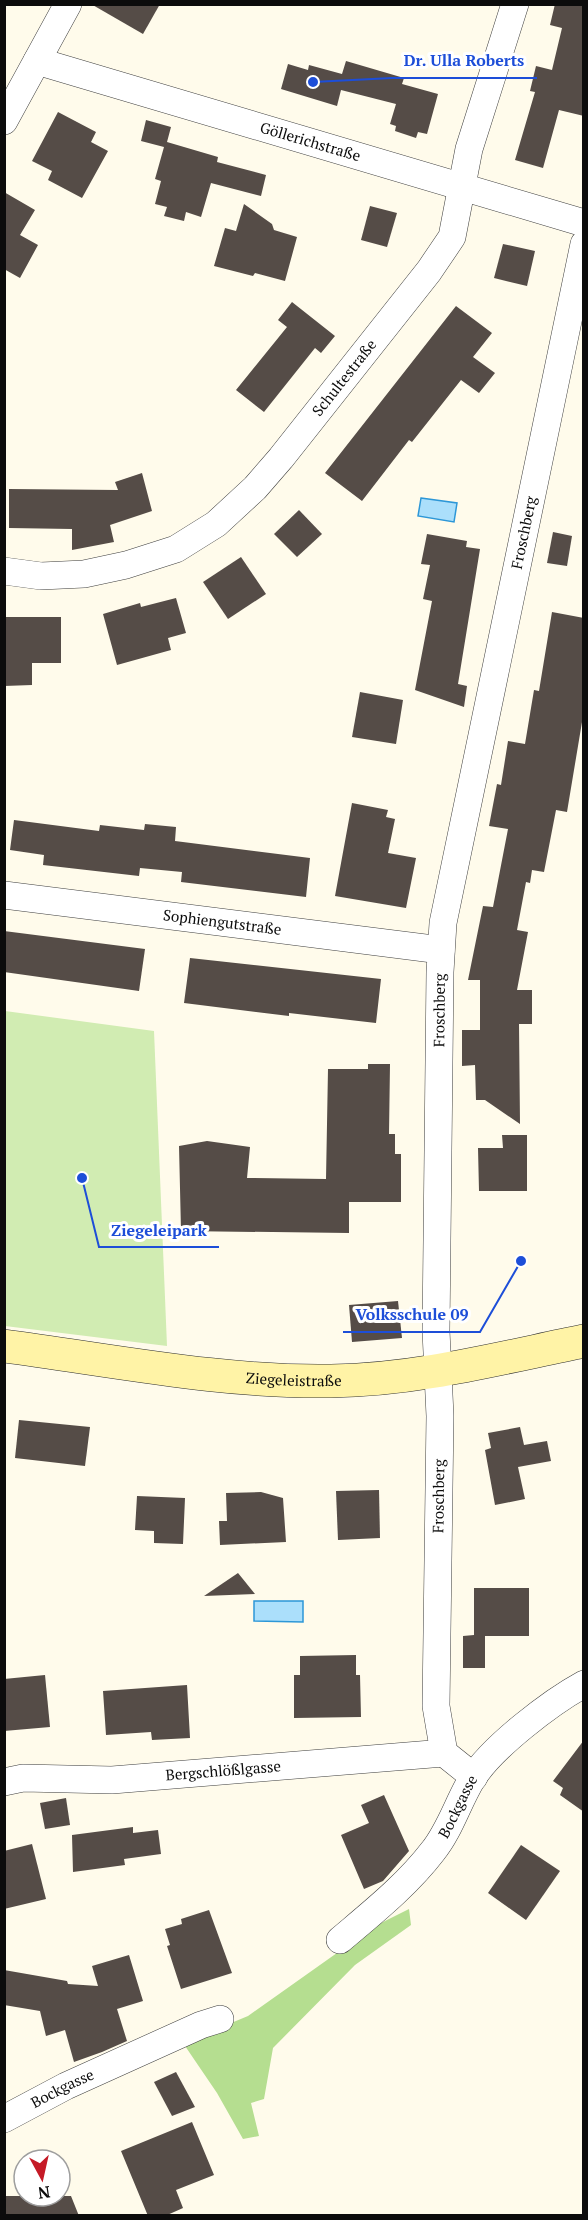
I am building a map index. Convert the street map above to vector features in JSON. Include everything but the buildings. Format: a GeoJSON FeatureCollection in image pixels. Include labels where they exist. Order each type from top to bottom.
{"type":"FeatureCollection","features":[{"type":"Feature","properties":{"kind":"street"},"geometry":{"type":"LineString","coordinates":[[4,121],[68,4]]}},
{"type":"Feature","properties":{"kind":"street","name":"Schultestraße"},"geometry":{"type":"LineString","coordinates":[[4,571],[41,576],[84,574],[126,565],[176,549],[216,524],[255,488],[429,271],[452,237],[469,149],[515,4]]}},
{"type":"Feature","properties":{"kind":"street","name":"Göllerichstraße"},"geometry":{"type":"LineString","coordinates":[[37,61],[584,223]]}},
{"type":"Feature","properties":{"kind":"street","name":"Froschberg"},"geometry":{"type":"LineString","coordinates":[[444,1754],[436,1706],[440,1416],[436,1330],[441,950],[450,888],[584,244]]}},
{"type":"Feature","properties":{"kind":"street","name":"Sophiengutstraße"},"geometry":{"type":"LineString","coordinates":[[4,895],[441,950]]}},
{"type":"Feature","properties":{"kind":"street","name":"Ziegeleistraße"},"geometry":{"type":"LineString","coordinates":[[4,1346],[216,1374],[295,1381],[366,1380],[438,1371],[584,1341]]}},
{"type":"Feature","properties":{"kind":"street","name":"Bockgasse"},"geometry":{"type":"LineString","coordinates":[[340,1940],[396,1893],[435,1850],[474,1777],[505,1744],[560,1698],[584,1684]]}},
{"type":"Feature","properties":{"kind":"street"},"geometry":{"type":"LineString","coordinates":[[444,1754],[474,1777]]}},
{"type":"Feature","properties":{"kind":"street","name":"Bergschlößlgasse"},"geometry":{"type":"LineString","coordinates":[[4,1782],[22,1778],[112,1780],[444,1754]]}},
{"type":"Feature","properties":{"kind":"street","name":"Bockgasse"},"geometry":{"type":"LineString","coordinates":[[4,2119],[66,2086],[201,2025],[220,2019]]}},
{"type":"Feature","properties":{"kind":"green space"},"geometry":{"type":"Polygon","coordinates":[[[5,1011],[154,1031],[167,1346],[5,1326],[5,1011]]]}},
{"type":"Feature","properties":{"kind":"green space"},"geometry":{"type":"Polygon","coordinates":[[[409,1909],[411,1925],[355,1965],[273,2048],[264,2099],[251,2103],[259,2136],[243,2139],[217,2093],[183,2043],[248,2016],[375,1926],[409,1909]]]}},
{"type":"Feature","properties":{"kind":"water"},"geometry":{"type":"Polygon","coordinates":[[[421,498],[457,503],[454,522],[418,516],[421,498]]]}},
{"type":"Feature","properties":{"kind":"water"},"geometry":{"type":"Polygon","coordinates":[[[254,1601],[303,1601],[303,1622],[254,1621],[254,1601]]]}},
{"type":"Feature","properties":{"kind":"place","name":"Dr. Ulla Roberts"},"geometry":{"type":"Point","coordinates":[313,82]}},
{"type":"Feature","properties":{"kind":"place","name":"Ziegeleipark"},"geometry":{"type":"Point","coordinates":[82,1178]}},
{"type":"Feature","properties":{"kind":"place","name":"Volksschule 09"},"geometry":{"type":"Point","coordinates":[521,1261]}}]}
